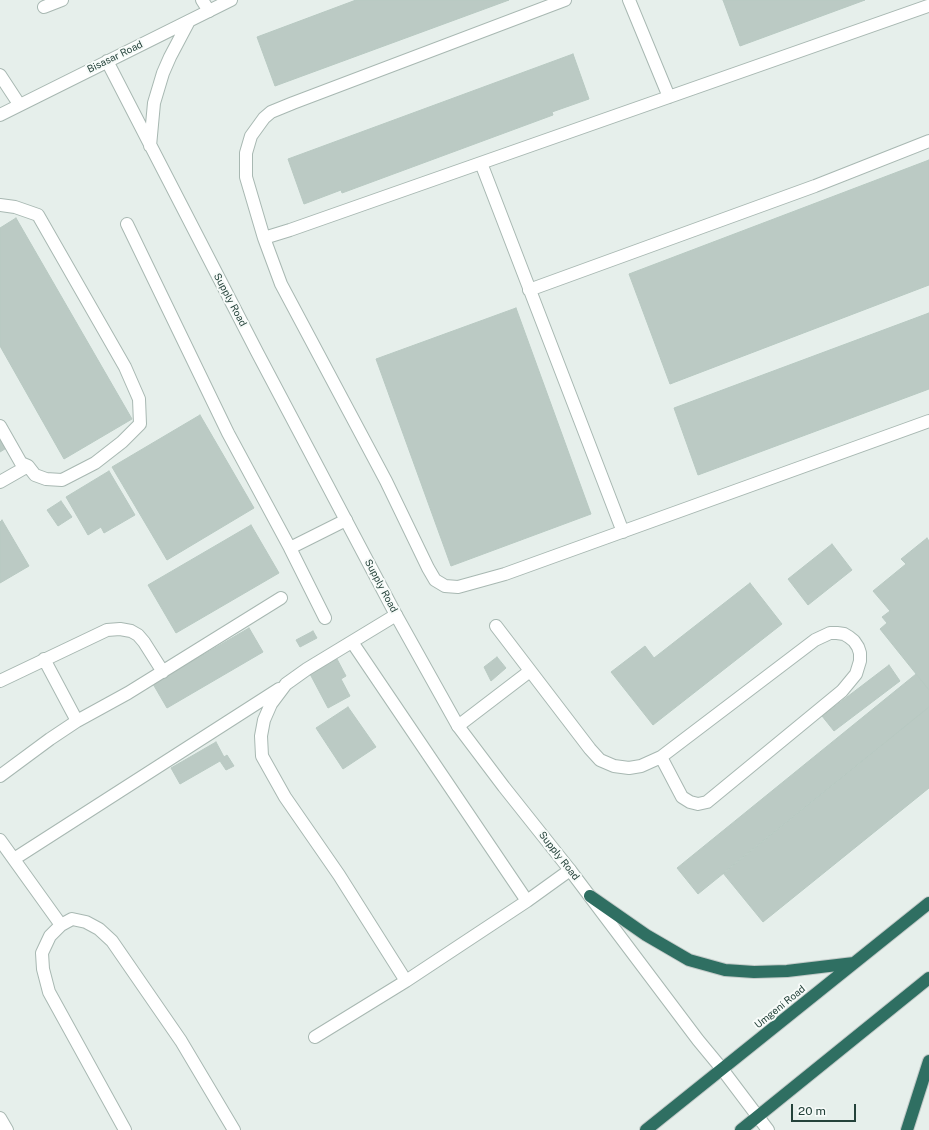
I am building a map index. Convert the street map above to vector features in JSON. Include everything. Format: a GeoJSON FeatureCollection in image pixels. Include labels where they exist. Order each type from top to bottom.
{"type":"FeatureCollection","features":[{"type":"Feature","properties":{"kind":"highway"},"geometry":{"type":"LineString","coordinates":[[590,896],[646,935],[689,960],[725,970],[754,972],[788,971],[854,962]]}},
{"type":"Feature","properties":{"kind":"highway","name":"Umgeni Road"},"geometry":{"type":"LineString","coordinates":[[646,1130],[929,903]]}},
{"type":"Feature","properties":{"kind":"highway"},"geometry":{"type":"LineString","coordinates":[[741,1130],[929,978]]}},
{"type":"Feature","properties":{"kind":"highway"},"geometry":{"type":"LineString","coordinates":[[907,1130],[929,1061]]}},
{"type":"Feature","properties":{"kind":"street"},"geometry":{"type":"LineString","coordinates":[[44,7],[62,0]]}},
{"type":"Feature","properties":{"kind":"street"},"geometry":{"type":"LineString","coordinates":[[202,0],[209,11]]}},
{"type":"Feature","properties":{"kind":"street","name":"Bisasar Road"},"geometry":{"type":"LineString","coordinates":[[0,115],[19,104],[231,0]]}},
{"type":"Feature","properties":{"kind":"street"},"geometry":{"type":"LineString","coordinates":[[564,0],[271,112],[264,118],[251,136],[246,153],[246,177],[264,238],[281,284],[386,481],[435,580],[444,586],[458,587],[505,574],[929,421]]}},
{"type":"Feature","properties":{"kind":"street"},"geometry":{"type":"LineString","coordinates":[[629,0],[668,97]]}},
{"type":"Feature","properties":{"kind":"street"},"geometry":{"type":"LineString","coordinates":[[264,238],[928,5]]}},
{"type":"Feature","properties":{"kind":"street"},"geometry":{"type":"LineString","coordinates":[[150,146],[152,115],[158,88],[170,57],[189,21]]}},
{"type":"Feature","properties":{"kind":"street","name":"Supply Road"},"geometry":{"type":"LineString","coordinates":[[107,61],[396,615],[458,726],[590,896],[698,1040],[768,1130]]}},
{"type":"Feature","properties":{"kind":"street"},"geometry":{"type":"LineString","coordinates":[[0,75],[19,104]]}},
{"type":"Feature","properties":{"kind":"street"},"geometry":{"type":"LineString","coordinates":[[529,290],[815,186],[929,141]]}},
{"type":"Feature","properties":{"kind":"street"},"geometry":{"type":"LineString","coordinates":[[481,163],[623,532]]}},
{"type":"Feature","properties":{"kind":"street"},"geometry":{"type":"LineString","coordinates":[[0,205],[15,207],[38,215],[125,367],[139,399],[140,424],[122,442],[95,464],[62,480],[46,479],[35,475],[28,466],[21,463],[0,426]]}},
{"type":"Feature","properties":{"kind":"street"},"geometry":{"type":"LineString","coordinates":[[127,224],[228,433],[290,548],[325,618]]}},
{"type":"Feature","properties":{"kind":"street"},"geometry":{"type":"LineString","coordinates":[[0,482],[28,466]]}},
{"type":"Feature","properties":{"kind":"street"},"geometry":{"type":"LineString","coordinates":[[290,548],[346,520]]}},
{"type":"Feature","properties":{"kind":"street"},"geometry":{"type":"LineString","coordinates":[[0,776],[77,721],[128,693],[281,598]]}},
{"type":"Feature","properties":{"kind":"street"},"geometry":{"type":"LineString","coordinates":[[14,859],[396,615]]}},
{"type":"Feature","properties":{"kind":"street"},"geometry":{"type":"LineString","coordinates":[[496,626],[600,760],[614,766],[629,768],[641,766],[661,758],[816,640],[830,633],[844,634],[854,641],[858,647],[860,661],[856,674],[842,691],[707,802],[698,804],[690,802],[682,797],[661,758]]}},
{"type":"Feature","properties":{"kind":"street"},"geometry":{"type":"LineString","coordinates":[[0,681],[107,630],[120,628],[138,635],[144,642],[162,672]]}},
{"type":"Feature","properties":{"kind":"street"},"geometry":{"type":"LineString","coordinates":[[352,642],[527,902]]}},
{"type":"Feature","properties":{"kind":"street"},"geometry":{"type":"LineString","coordinates":[[44,660],[77,721]]}},
{"type":"Feature","properties":{"kind":"street"},"geometry":{"type":"LineString","coordinates":[[458,726],[530,671]]}},
{"type":"Feature","properties":{"kind":"street"},"geometry":{"type":"LineString","coordinates":[[286,684],[271,704],[264,720],[261,736],[262,756],[285,797],[340,875],[406,981]]}},
{"type":"Feature","properties":{"kind":"street"},"geometry":{"type":"LineString","coordinates":[[0,840],[61,925]]}},
{"type":"Feature","properties":{"kind":"street"},"geometry":{"type":"LineString","coordinates":[[315,1037],[406,981],[527,902],[570,870]]}},
{"type":"Feature","properties":{"kind":"street"},"geometry":{"type":"LineString","coordinates":[[125,1130],[49,992],[43,969],[42,953],[50,936],[61,925],[72,919],[86,922],[99,929],[112,940],[181,1041],[234,1130]]}},
{"type":"Feature","properties":{"kind":"street"},"geometry":{"type":"LineString","coordinates":[[0,1118],[7,1130]]}},
{"type":"Feature","properties":{"kind":"building"},"geometry":{"type":"Polygon","coordinates":[[[356,0],[509,0],[275,86],[257,37],[356,0]]]}},
{"type":"Feature","properties":{"kind":"building"},"geometry":{"type":"Polygon","coordinates":[[[723,0],[865,0],[740,46],[723,0]]]}},
{"type":"Feature","properties":{"kind":"building"},"geometry":{"type":"Polygon","coordinates":[[[573,54],[589,99],[552,112],[553,115],[342,193],[341,190],[304,204],[288,159],[573,54]]]}},
{"type":"Feature","properties":{"kind":"building"},"geometry":{"type":"Polygon","coordinates":[[[929,160],[929,285],[670,384],[629,274],[929,160]]]}},
{"type":"Feature","properties":{"kind":"building"},"geometry":{"type":"Polygon","coordinates":[[[16,218],[132,419],[64,459],[0,346],[0,228],[16,218]]]}},
{"type":"Feature","properties":{"kind":"building"},"geometry":{"type":"Polygon","coordinates":[[[516,308],[591,514],[451,566],[376,359],[516,308]]]}},
{"type":"Feature","properties":{"kind":"building"},"geometry":{"type":"Polygon","coordinates":[[[929,313],[929,389],[698,475],[674,408],[929,313]]]}},
{"type":"Feature","properties":{"kind":"building"},"geometry":{"type":"Polygon","coordinates":[[[200,415],[254,508],[167,560],[112,467],[200,415]]]}},
{"type":"Feature","properties":{"kind":"building"},"geometry":{"type":"Polygon","coordinates":[[[0,434],[8,447],[0,452],[0,434]]]}},
{"type":"Feature","properties":{"kind":"building"},"geometry":{"type":"Polygon","coordinates":[[[109,471],[135,515],[104,533],[101,527],[88,535],[66,497],[109,471]]]}},
{"type":"Feature","properties":{"kind":"building"},"geometry":{"type":"Polygon","coordinates":[[[61,501],[72,517],[58,526],[47,510],[61,501]]]}},
{"type":"Feature","properties":{"kind":"building"},"geometry":{"type":"Polygon","coordinates":[[[2,520],[29,566],[0,583],[0,522],[2,520]]]}},
{"type":"Feature","properties":{"kind":"building"},"geometry":{"type":"Polygon","coordinates":[[[251,525],[279,573],[176,633],[148,585],[251,525]]]}},
{"type":"Feature","properties":{"kind":"building"},"geometry":{"type":"Polygon","coordinates":[[[927,538],[929,541],[929,690],[880,629],[887,623],[882,617],[890,611],[873,591],[906,564],[901,559],[927,538]]]}},
{"type":"Feature","properties":{"kind":"building"},"geometry":{"type":"Polygon","coordinates":[[[832,544],[852,570],[808,605],[788,579],[832,544]]]}},
{"type":"Feature","properties":{"kind":"building"},"geometry":{"type":"Polygon","coordinates":[[[750,583],[782,624],[653,725],[611,672],[645,646],[654,658],[750,583]]]}},
{"type":"Feature","properties":{"kind":"building"},"geometry":{"type":"Polygon","coordinates":[[[249,628],[263,652],[167,708],[153,684],[249,628]]]}},
{"type":"Feature","properties":{"kind":"building"},"geometry":{"type":"Polygon","coordinates":[[[313,631],[317,638],[300,647],[296,640],[313,631]]]}},
{"type":"Feature","properties":{"kind":"building"},"geometry":{"type":"Polygon","coordinates":[[[497,657],[506,668],[491,681],[484,667],[497,657]]]}},
{"type":"Feature","properties":{"kind":"building"},"geometry":{"type":"Polygon","coordinates":[[[337,659],[346,676],[341,679],[350,696],[328,708],[310,674],[337,659]]]}},
{"type":"Feature","properties":{"kind":"building"},"geometry":{"type":"Polygon","coordinates":[[[889,665],[900,681],[834,731],[822,716],[889,665]]]}},
{"type":"Feature","properties":{"kind":"building"},"geometry":{"type":"Polygon","coordinates":[[[916,674],[929,690],[929,707],[698,894],[677,868],[916,674]]]}},
{"type":"Feature","properties":{"kind":"building"},"geometry":{"type":"Polygon","coordinates":[[[348,707],[376,747],[343,769],[316,728],[348,707]]]}},
{"type":"Feature","properties":{"kind":"building"},"geometry":{"type":"Polygon","coordinates":[[[929,707],[929,788],[763,922],[723,873],[929,707]]]}},
{"type":"Feature","properties":{"kind":"building"},"geometry":{"type":"Polygon","coordinates":[[[216,742],[224,757],[227,755],[234,766],[226,770],[220,761],[180,784],[171,768],[216,742]]]}}]}
